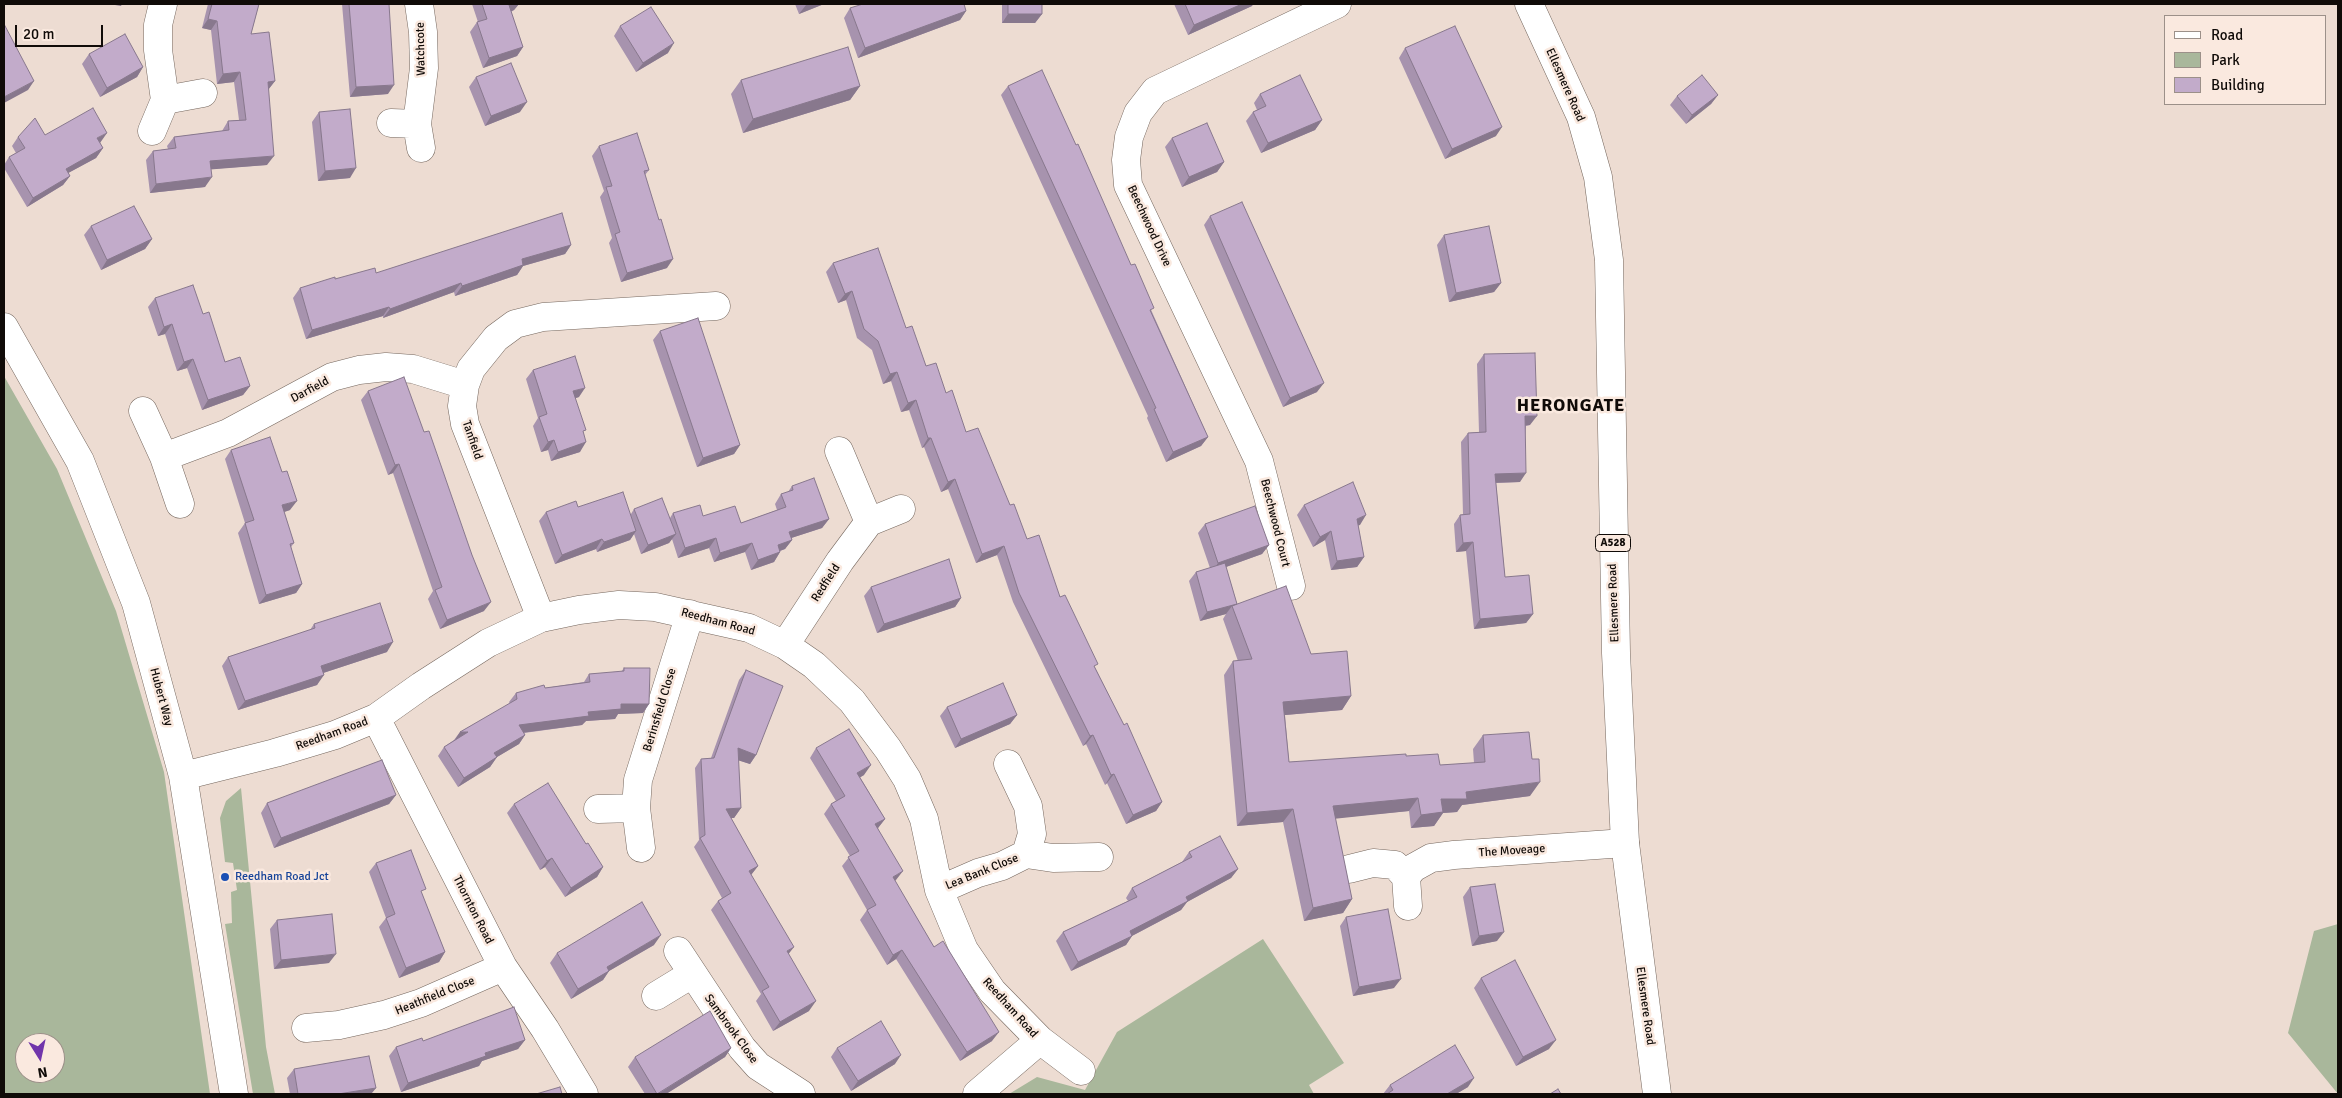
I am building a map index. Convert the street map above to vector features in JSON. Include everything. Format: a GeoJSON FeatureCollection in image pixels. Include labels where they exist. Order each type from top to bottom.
{"type":"FeatureCollection","features":[{"type":"Feature","properties":{"kind":"street"},"geometry":{"type":"LineString","coordinates":[[152,131],[165,100],[158,50],[158,25],[163,4]]}},
{"type":"Feature","properties":{"kind":"street","name":"Watchcote"},"geometry":{"type":"LineString","coordinates":[[410,132],[424,68],[423,32],[419,4]]}},
{"type":"Feature","properties":{"kind":"street","name":"Beechwood Drive"},"geometry":{"type":"LineString","coordinates":[[1259,461],[1128,185],[1126,160],[1129,136],[1138,113],[1155,91],[1337,4]]}},
{"type":"Feature","properties":{"kind":"street","name":"Ellesmere Road"},"geometry":{"type":"LineString","coordinates":[[1529,4],[1581,116],[1598,177],[1609,260],[1614,606],[1625,843],[1657,1094]]}},
{"type":"Feature","properties":{"kind":"street"},"geometry":{"type":"LineString","coordinates":[[165,100],[203,93]]}},
{"type":"Feature","properties":{"kind":"street","name":"Tanfield"},"geometry":{"type":"LineString","coordinates":[[540,618],[465,424],[462,406],[465,385],[471,369],[496,338],[515,324],[544,317],[716,306]]}},
{"type":"Feature","properties":{"kind":"street","name":"Hubert Way"},"geometry":{"type":"LineString","coordinates":[[4,327],[80,461],[136,603],[183,776],[234,1094]]}},
{"type":"Feature","properties":{"kind":"street","name":"Darfield"},"geometry":{"type":"LineString","coordinates":[[164,457],[228,433],[332,377],[360,370],[386,367],[413,369],[465,385]]}},
{"type":"Feature","properties":{"kind":"street"},"geometry":{"type":"LineString","coordinates":[[143,411],[164,457],[180,504]]}},
{"type":"Feature","properties":{"kind":"street"},"geometry":{"type":"LineString","coordinates":[[840,451],[869,522],[901,509]]}},
{"type":"Feature","properties":{"kind":"street","name":"Beechwood Court"},"geometry":{"type":"LineString","coordinates":[[1259,461],[1290,586]]}},
{"type":"Feature","properties":{"kind":"street","name":"Redfield"},"geometry":{"type":"LineString","coordinates":[[785,645],[840,560],[869,522]]}},
{"type":"Feature","properties":{"kind":"street","name":"Reedham Road"},"geometry":{"type":"LineString","coordinates":[[183,776],[275,753],[335,734],[376,718],[488,643],[540,618],[579,610],[619,605],[655,607],[749,628],[785,645],[814,666],[852,700],[888,749],[907,779],[924,820],[939,890],[964,950],[992,991],[1040,1040],[1081,1072]]}},
{"type":"Feature","properties":{"kind":"street","name":"Berinsfield Close"},"geometry":{"type":"LineString","coordinates":[[641,848],[636,808],[638,780],[690,614]]}},
{"type":"Feature","properties":{"kind":"street","name":"Thornton Road"},"geometry":{"type":"LineString","coordinates":[[376,718],[502,967],[545,1029],[584,1094]]}},
{"type":"Feature","properties":{"kind":"street","name":"Lea Bank Close"},"geometry":{"type":"LineString","coordinates":[[1008,764],[1028,806],[1032,834],[1026,854]]}},
{"type":"Feature","properties":{"kind":"street"},"geometry":{"type":"LineString","coordinates":[[598,809],[636,808]]}},
{"type":"Feature","properties":{"kind":"street","name":"The Moveage"},"geometry":{"type":"LineString","coordinates":[[1406,876],[1414,868],[1431,858],[1625,843]]}},
{"type":"Feature","properties":{"kind":"street","name":"Lea Bank Close"},"geometry":{"type":"LineString","coordinates":[[939,890],[978,873],[1002,866],[1026,854],[1053,858],[1100,857]]}},
{"type":"Feature","properties":{"kind":"street"},"geometry":{"type":"LineString","coordinates":[[1349,869],[1373,863],[1395,865],[1406,876],[1408,906]]}},
{"type":"Feature","properties":{"kind":"street","name":"Sambrook Close"},"geometry":{"type":"LineString","coordinates":[[678,951],[742,1048],[758,1066],[790,1089],[801,1094]]}},
{"type":"Feature","properties":{"kind":"street","name":"Heathfield Close"},"geometry":{"type":"LineString","coordinates":[[306,1028],[338,1026],[384,1016],[422,1003],[502,967]]}},
{"type":"Feature","properties":{"kind":"street"},"geometry":{"type":"LineString","coordinates":[[656,996],[692,974]]}},
{"type":"Feature","properties":{"kind":"street"},"geometry":{"type":"LineString","coordinates":[[977,1094],[1040,1040]]}},
{"type":"Feature","properties":{"kind":"green space"},"geometry":{"type":"Polygon","coordinates":[[[4,376],[57,469],[116,611],[164,772],[210,1094],[4,1094],[4,376]]]}},
{"type":"Feature","properties":{"kind":"green space"},"geometry":{"type":"Polygon","coordinates":[[[241,788],[266,1047],[275,1094],[253,1094],[225,924],[232,923],[231,892],[237,890],[233,863],[225,862],[220,818],[226,801],[241,788]]]}},
{"type":"Feature","properties":{"kind":"green space"},"geometry":{"type":"Polygon","coordinates":[[[2338,924],[2338,1094],[2288,1033],[2314,931],[2338,924]]]}},
{"type":"Feature","properties":{"kind":"green space"},"geometry":{"type":"Polygon","coordinates":[[[1263,939],[1344,1063],[1309,1085],[1314,1094],[1009,1094],[1037,1077],[1085,1090],[1117,1032],[1263,939]]]}},
{"type":"Feature","properties":{"kind":"building"},"geometry":{"type":"Polygon","coordinates":[[[212,4],[259,4],[251,34],[269,32],[275,81],[268,82],[274,156],[210,161],[212,177],[156,184],[153,151],[176,148],[174,137],[229,130],[228,121],[246,120],[240,72],[223,74],[217,21],[208,19],[212,4]]]}},
{"type":"Feature","properties":{"kind":"building"},"geometry":{"type":"Polygon","coordinates":[[[349,4],[389,4],[394,85],[356,87],[349,4]]]}},
{"type":"Feature","properties":{"kind":"building"},"geometry":{"type":"Polygon","coordinates":[[[482,4],[513,4],[509,5],[523,47],[489,58],[477,22],[487,19],[482,4]]]}},
{"type":"Feature","properties":{"kind":"building"},"geometry":{"type":"Polygon","coordinates":[[[863,4],[964,4],[966,11],[865,48],[850,8],[863,4]]]}},
{"type":"Feature","properties":{"kind":"building"},"geometry":{"type":"Polygon","coordinates":[[[1008,4],[1042,4],[1042,14],[1008,14],[1008,4]]]}},
{"type":"Feature","properties":{"kind":"building"},"geometry":{"type":"Polygon","coordinates":[[[1185,4],[1242,4],[1194,25],[1185,4]]]}},
{"type":"Feature","properties":{"kind":"building"},"geometry":{"type":"Polygon","coordinates":[[[651,7],[674,43],[643,63],[620,26],[651,7]]]}},
{"type":"Feature","properties":{"kind":"building"},"geometry":{"type":"Polygon","coordinates":[[[4,24],[34,81],[4,97],[4,24]]]}},
{"type":"Feature","properties":{"kind":"building"},"geometry":{"type":"Polygon","coordinates":[[[1455,26],[1502,127],[1452,149],[1405,48],[1455,26]]]}},
{"type":"Feature","properties":{"kind":"building"},"geometry":{"type":"Polygon","coordinates":[[[125,34],[143,67],[107,88],[89,54],[125,34]]]}},
{"type":"Feature","properties":{"kind":"building"},"geometry":{"type":"Polygon","coordinates":[[[848,47],[860,86],[753,119],[741,80],[848,47]]]}},
{"type":"Feature","properties":{"kind":"building"},"geometry":{"type":"Polygon","coordinates":[[[511,63],[527,102],[491,116],[476,77],[511,63]]]}},
{"type":"Feature","properties":{"kind":"building"},"geometry":{"type":"Polygon","coordinates":[[[1042,70],[1076,145],[1078,144],[1131,265],[1135,264],[1154,308],[1150,310],[1208,437],[1173,452],[1154,409],[1156,408],[1008,86],[1042,70]]]}},
{"type":"Feature","properties":{"kind":"building"},"geometry":{"type":"Polygon","coordinates":[[[1300,75],[1322,120],[1268,143],[1253,112],[1266,106],[1260,94],[1300,75]]]}},
{"type":"Feature","properties":{"kind":"building"},"geometry":{"type":"Polygon","coordinates":[[[1702,75],[1718,95],[1692,115],[1677,96],[1702,75]]]}},
{"type":"Feature","properties":{"kind":"building"},"geometry":{"type":"Polygon","coordinates":[[[93,108],[107,133],[97,138],[103,148],[66,169],[70,176],[33,198],[9,157],[25,148],[18,137],[35,118],[45,135],[93,108]]]}},
{"type":"Feature","properties":{"kind":"building"},"geometry":{"type":"Polygon","coordinates":[[[350,109],[356,168],[325,171],[319,112],[350,109]]]}},
{"type":"Feature","properties":{"kind":"building"},"geometry":{"type":"Polygon","coordinates":[[[1207,123],[1224,162],[1189,177],[1172,138],[1207,123]]]}},
{"type":"Feature","properties":{"kind":"building"},"geometry":{"type":"Polygon","coordinates":[[[637,133],[649,170],[644,171],[673,259],[627,273],[615,234],[620,232],[606,187],[612,186],[599,146],[637,133]]]}},
{"type":"Feature","properties":{"kind":"building"},"geometry":{"type":"Polygon","coordinates":[[[1242,202],[1324,383],[1290,398],[1210,216],[1242,202]]]}},
{"type":"Feature","properties":{"kind":"building"},"geometry":{"type":"Polygon","coordinates":[[[134,206],[152,239],[107,260],[91,226],[134,206]]]}},
{"type":"Feature","properties":{"kind":"building"},"geometry":{"type":"Polygon","coordinates":[[[562,213],[571,245],[522,259],[523,265],[462,286],[461,283],[390,309],[389,307],[312,330],[300,288],[335,277],[335,279],[375,268],[376,273],[562,213]]]}},
{"type":"Feature","properties":{"kind":"building"},"geometry":{"type":"Polygon","coordinates":[[[1489,226],[1501,283],[1456,293],[1444,235],[1489,226]]]}},
{"type":"Feature","properties":{"kind":"building"},"geometry":{"type":"Polygon","coordinates":[[[878,248],[906,328],[912,326],[926,366],[936,363],[946,393],[952,390],[966,432],[978,428],[1010,505],[1014,504],[1027,539],[1039,535],[1060,597],[1065,595],[1098,664],[1094,666],[1124,725],[1127,723],[1162,802],[1133,815],[1114,774],[1111,775],[1093,735],[1090,736],[1019,593],[1004,546],[982,554],[955,479],[948,482],[931,438],[928,438],[916,400],[908,403],[897,372],[890,374],[878,341],[864,329],[852,291],[845,294],[833,263],[878,248]]]}},
{"type":"Feature","properties":{"kind":"building"},"geometry":{"type":"Polygon","coordinates":[[[193,285],[203,314],[209,312],[225,362],[240,357],[250,386],[208,400],[193,359],[184,362],[172,324],[164,327],[155,298],[193,285]]]}},
{"type":"Feature","properties":{"kind":"building"},"geometry":{"type":"Polygon","coordinates":[[[698,318],[740,445],[703,458],[660,331],[698,318]]]}},
{"type":"Feature","properties":{"kind":"building"},"geometry":{"type":"Polygon","coordinates":[[[1535,353],[1537,416],[1525,416],[1526,473],[1495,474],[1505,577],[1529,575],[1533,614],[1480,619],[1473,542],[1463,543],[1460,515],[1470,514],[1468,433],[1486,432],[1484,354],[1535,353]]]}},
{"type":"Feature","properties":{"kind":"building"},"geometry":{"type":"Polygon","coordinates":[[[575,356],[585,388],[573,391],[586,430],[583,431],[586,442],[558,452],[554,440],[548,442],[539,417],[547,414],[533,370],[575,356]]]}},
{"type":"Feature","properties":{"kind":"building"},"geometry":{"type":"Polygon","coordinates":[[[404,377],[424,432],[429,431],[472,555],[491,602],[447,620],[435,590],[442,587],[399,464],[395,465],[368,391],[404,377]]]}},
{"type":"Feature","properties":{"kind":"building"},"geometry":{"type":"Polygon","coordinates":[[[270,437],[282,472],[287,471],[297,501],[282,505],[294,543],[290,544],[302,584],[266,595],[245,523],[254,520],[231,450],[270,437]]]}},
{"type":"Feature","properties":{"kind":"building"},"geometry":{"type":"Polygon","coordinates":[[[814,478],[829,519],[789,532],[792,540],[778,545],[780,552],[758,560],[752,543],[720,553],[716,538],[685,548],[673,513],[700,505],[703,516],[735,506],[741,523],[786,507],[781,494],[793,490],[792,486],[814,478]]]}},
{"type":"Feature","properties":{"kind":"building"},"geometry":{"type":"Polygon","coordinates":[[[1353,482],[1366,515],[1357,519],[1364,557],[1337,561],[1331,531],[1320,537],[1304,505],[1353,482]]]}},
{"type":"Feature","properties":{"kind":"building"},"geometry":{"type":"Polygon","coordinates":[[[623,492],[636,531],[604,542],[602,539],[562,555],[546,512],[576,501],[578,507],[623,492]]]}},
{"type":"Feature","properties":{"kind":"building"},"geometry":{"type":"Polygon","coordinates":[[[662,498],[676,534],[648,545],[634,509],[662,498]]]}},
{"type":"Feature","properties":{"kind":"building"},"geometry":{"type":"Polygon","coordinates":[[[1255,506],[1269,545],[1218,563],[1205,524],[1255,506]]]}},
{"type":"Feature","properties":{"kind":"building"},"geometry":{"type":"Polygon","coordinates":[[[949,559],[961,598],[884,624],[871,587],[949,559]]]}},
{"type":"Feature","properties":{"kind":"building"},"geometry":{"type":"Polygon","coordinates":[[[1225,563],[1237,604],[1207,612],[1196,572],[1225,563]]]}},
{"type":"Feature","properties":{"kind":"building"},"geometry":{"type":"Polygon","coordinates":[[[1286,586],[1311,654],[1347,651],[1351,696],[1283,702],[1289,762],[1406,754],[1406,756],[1438,754],[1440,765],[1485,762],[1483,735],[1529,732],[1532,759],[1539,759],[1540,782],[1466,792],[1467,799],[1441,799],[1443,812],[1421,815],[1418,798],[1333,806],[1352,899],[1313,908],[1293,809],[1247,813],[1233,661],[1252,659],[1232,606],[1286,586]]]}},
{"type":"Feature","properties":{"kind":"building"},"geometry":{"type":"Polygon","coordinates":[[[380,603],[393,642],[321,666],[324,675],[245,701],[228,657],[315,628],[314,624],[380,603]]]}},
{"type":"Feature","properties":{"kind":"building"},"geometry":{"type":"Polygon","coordinates":[[[624,668],[650,668],[649,704],[621,704],[621,709],[588,712],[589,716],[519,725],[525,735],[494,753],[497,757],[464,778],[444,747],[468,732],[460,732],[517,699],[516,693],[544,685],[545,688],[590,682],[589,674],[624,671],[624,668]]]}},
{"type":"Feature","properties":{"kind":"building"},"geometry":{"type":"Polygon","coordinates":[[[746,670],[783,686],[756,755],[738,748],[741,808],[726,809],[758,866],[749,871],[794,947],[787,951],[816,1001],[780,1022],[762,991],[769,987],[718,901],[731,893],[700,838],[705,835],[701,759],[714,758],[746,670]]]}},
{"type":"Feature","properties":{"kind":"building"},"geometry":{"type":"Polygon","coordinates":[[[1003,683],[1017,715],[961,739],[947,707],[1003,683]]]}},
{"type":"Feature","properties":{"kind":"building"},"geometry":{"type":"Polygon","coordinates":[[[849,729],[871,765],[857,773],[885,819],[875,824],[903,871],[893,877],[934,947],[943,941],[999,1032],[967,1052],[902,950],[893,955],[867,910],[876,905],[848,857],[859,851],[831,804],[845,796],[816,748],[849,729]]]}},
{"type":"Feature","properties":{"kind":"building"},"geometry":{"type":"Polygon","coordinates":[[[382,760],[396,795],[281,838],[267,803],[382,760]]]}},
{"type":"Feature","properties":{"kind":"building"},"geometry":{"type":"Polygon","coordinates":[[[548,783],[586,844],[588,843],[603,867],[571,888],[552,858],[547,861],[514,804],[548,783]]]}},
{"type":"Feature","properties":{"kind":"building"},"geometry":{"type":"Polygon","coordinates":[[[1220,836],[1238,869],[1186,897],[1188,901],[1130,931],[1132,936],[1078,962],[1063,932],[1137,897],[1132,888],[1192,857],[1189,852],[1220,836]]]}},
{"type":"Feature","properties":{"kind":"building"},"geometry":{"type":"Polygon","coordinates":[[[411,850],[426,889],[421,891],[445,952],[406,968],[386,918],[395,914],[376,863],[411,850]]]}},
{"type":"Feature","properties":{"kind":"building"},"geometry":{"type":"Polygon","coordinates":[[[1495,884],[1504,932],[1479,936],[1470,887],[1495,884]]]}},
{"type":"Feature","properties":{"kind":"building"},"geometry":{"type":"Polygon","coordinates":[[[642,902],[661,935],[607,967],[609,971],[578,989],[557,953],[642,902]]]}},
{"type":"Feature","properties":{"kind":"building"},"geometry":{"type":"Polygon","coordinates":[[[1388,909],[1401,979],[1359,987],[1346,917],[1388,909]]]}},
{"type":"Feature","properties":{"kind":"building"},"geometry":{"type":"Polygon","coordinates":[[[332,914],[336,954],[281,960],[277,920],[332,914]]]}},
{"type":"Feature","properties":{"kind":"building"},"geometry":{"type":"Polygon","coordinates":[[[1515,960],[1556,1040],[1523,1057],[1481,978],[1515,960]]]}},
{"type":"Feature","properties":{"kind":"building"},"geometry":{"type":"Polygon","coordinates":[[[514,1007],[525,1040],[485,1053],[486,1056],[408,1083],[396,1047],[422,1038],[423,1041],[514,1007]]]}},
{"type":"Feature","properties":{"kind":"building"},"geometry":{"type":"Polygon","coordinates":[[[710,1011],[731,1048],[657,1094],[635,1057],[710,1011]]]}},
{"type":"Feature","properties":{"kind":"building"},"geometry":{"type":"Polygon","coordinates":[[[881,1021],[901,1055],[858,1081],[837,1048],[881,1021]]]}},
{"type":"Feature","properties":{"kind":"building"},"geometry":{"type":"Polygon","coordinates":[[[1455,1045],[1474,1078],[1447,1094],[1387,1094],[1393,1090],[1390,1085],[1455,1045]]]}},
{"type":"Feature","properties":{"kind":"building"},"geometry":{"type":"Polygon","coordinates":[[[369,1056],[376,1088],[338,1094],[298,1094],[294,1069],[369,1056]]]}},
{"type":"Feature","properties":{"kind":"building"},"geometry":{"type":"Polygon","coordinates":[[[560,1087],[562,1094],[536,1094],[560,1087]]]}},
{"type":"Feature","properties":{"kind":"building"},"geometry":{"type":"Polygon","coordinates":[[[1558,1089],[1561,1094],[1550,1094],[1558,1089]]]}},
{"type":"Feature","properties":{"kind":"place","name":"Reedham Road Jct"},"geometry":{"type":"Point","coordinates":[225,877]}},
{"type":"Feature","properties":{"kind":"district","name":"HERONGATE"},"geometry":{"type":"Point","coordinates":[1571,406]}}]}
